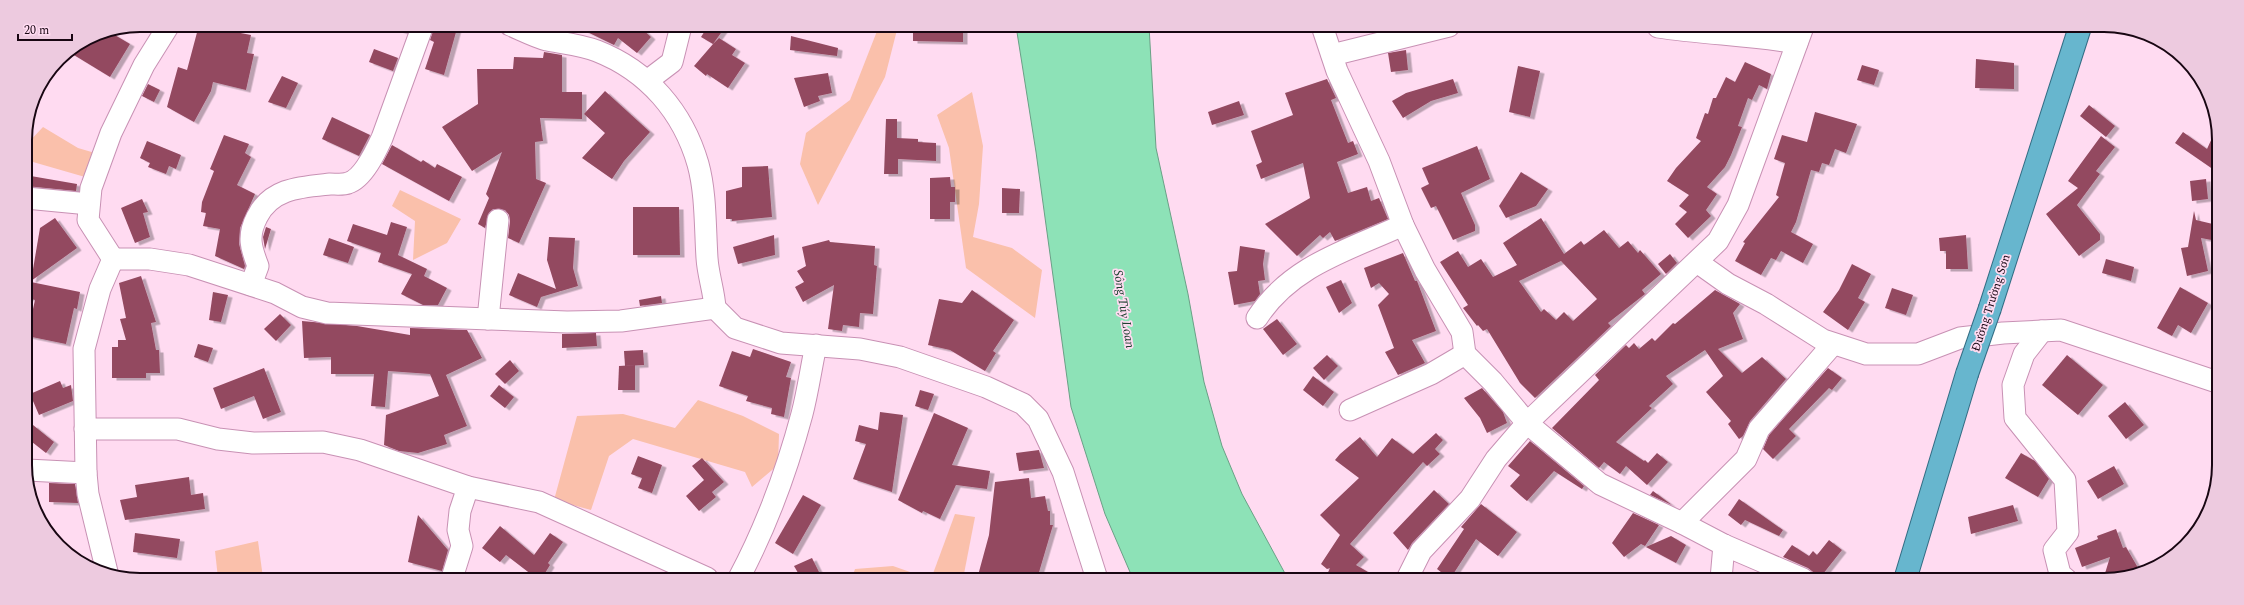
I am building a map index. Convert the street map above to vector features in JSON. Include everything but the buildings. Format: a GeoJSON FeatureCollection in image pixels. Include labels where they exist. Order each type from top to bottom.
{"type":"FeatureCollection","features":[{"type":"Feature","properties":{"kind":"highway","name":"Đường Trường Sơn"},"geometry":{"type":"LineString","coordinates":[[1907,573],[1967,374],[1990,308],[2078,32]]}},
{"type":"Feature","properties":{"kind":"street"},"geometry":{"type":"LineString","coordinates":[[113,259],[88,220],[91,188],[111,134],[144,65],[165,32]]}},
{"type":"Feature","properties":{"kind":"street"},"geometry":{"type":"LineString","coordinates":[[251,285],[258,266],[250,246],[252,227],[261,208],[273,196],[288,190],[349,183],[358,176],[374,155],[382,138],[420,32]]}},
{"type":"Feature","properties":{"kind":"street"},"geometry":{"type":"LineString","coordinates":[[528,32],[545,39],[596,50],[629,66],[657,90],[679,119],[698,165],[708,265],[715,308],[735,328],[781,343],[860,349],[900,357],[986,387],[1022,404],[1038,419],[1063,472],[1095,573]]}},
{"type":"Feature","properties":{"kind":"street"},"geometry":{"type":"LineString","coordinates":[[647,81],[672,62],[680,32]]}},
{"type":"Feature","properties":{"kind":"street"},"geometry":{"type":"LineString","coordinates":[[1323,32],[1363,129],[1379,161],[1403,225],[1425,270],[1462,332],[1465,354],[1493,382],[1527,423],[1600,484],[1682,523],[1724,545],[1787,573]]}},
{"type":"Feature","properties":{"kind":"street"},"geometry":{"type":"LineString","coordinates":[[1332,55],[1425,32]]}},
{"type":"Feature","properties":{"kind":"street"},"geometry":{"type":"LineString","coordinates":[[1410,573],[1421,551],[1470,499],[1496,459],[1527,423],[1718,241],[1738,205],[1800,35],[1762,37],[1689,32]]}},
{"type":"Feature","properties":{"kind":"street"},"geometry":{"type":"LineString","coordinates":[[32,199],[89,204]]}},
{"type":"Feature","properties":{"kind":"street"},"geometry":{"type":"LineString","coordinates":[[488,319],[498,220]]}},
{"type":"Feature","properties":{"kind":"street"},"geometry":{"type":"LineString","coordinates":[[1257,318],[1268,301],[1284,285],[1303,271],[1326,258],[1403,225]]}},
{"type":"Feature","properties":{"kind":"street"},"geometry":{"type":"LineString","coordinates":[[113,259],[150,258],[189,265],[275,293],[302,307],[327,313],[567,322],[622,321],[715,308]]}},
{"type":"Feature","properties":{"kind":"street"},"geometry":{"type":"LineString","coordinates":[[106,567],[88,494],[86,473],[84,349],[100,289],[113,259]]}},
{"type":"Feature","properties":{"kind":"street"},"geometry":{"type":"LineString","coordinates":[[1697,262],[1728,284],[1766,304],[1823,340],[1866,354],[1918,354],[1960,338],[2003,333],[2061,330],[2212,380]]}},
{"type":"Feature","properties":{"kind":"street"},"geometry":{"type":"LineString","coordinates":[[2042,331],[2024,354],[2013,385],[2015,418],[2065,480],[2068,532],[2054,550],[2060,573]]}},
{"type":"Feature","properties":{"kind":"street"},"geometry":{"type":"LineString","coordinates":[[1682,523],[1746,460],[1759,429],[1834,344]]}},
{"type":"Feature","properties":{"kind":"street"},"geometry":{"type":"LineString","coordinates":[[742,573],[756,546],[781,481],[802,414],[816,345]]}},
{"type":"Feature","properties":{"kind":"street"},"geometry":{"type":"LineString","coordinates":[[1350,410],[1431,374],[1465,354]]}},
{"type":"Feature","properties":{"kind":"street"},"geometry":{"type":"LineString","coordinates":[[85,429],[178,429],[218,439],[253,443],[323,442],[360,450],[468,487],[539,502],[696,573]]}},
{"type":"Feature","properties":{"kind":"street"},"geometry":{"type":"LineString","coordinates":[[32,470],[86,473]]}},
{"type":"Feature","properties":{"kind":"street"},"geometry":{"type":"LineString","coordinates":[[454,573],[462,546],[458,530],[460,511],[468,487]]}},
{"type":"Feature","properties":{"kind":"street"},"geometry":{"type":"LineString","coordinates":[[1722,573],[1724,545]]}},
{"type":"Feature","properties":{"kind":"shaded area"},"geometry":{"type":"Polygon","coordinates":[[[877,32],[896,32],[885,77],[818,205],[800,164],[806,133],[850,100],[877,32]]]}},
{"type":"Feature","properties":{"kind":"shaded area"},"geometry":{"type":"Polygon","coordinates":[[[972,92],[983,146],[979,204],[973,237],[1012,248],[1042,270],[1035,318],[966,268],[949,148],[937,115],[972,92]]]}},
{"type":"Feature","properties":{"kind":"shaded area"},"geometry":{"type":"Polygon","coordinates":[[[43,127],[78,148],[95,153],[85,177],[33,162],[32,139],[43,127]]]}},
{"type":"Feature","properties":{"kind":"shaded area"},"geometry":{"type":"Polygon","coordinates":[[[400,190],[461,219],[447,243],[413,260],[415,221],[392,206],[400,190]]]}},
{"type":"Feature","properties":{"kind":"shaded area"},"geometry":{"type":"Polygon","coordinates":[[[698,400],[743,416],[779,434],[778,465],[752,487],[745,472],[633,439],[609,456],[591,510],[554,500],[577,416],[623,414],[675,428],[698,400]]]}},
{"type":"Feature","properties":{"kind":"shaded area"},"geometry":{"type":"Polygon","coordinates":[[[955,514],[975,517],[964,573],[933,573],[955,514]]]}},
{"type":"Feature","properties":{"kind":"shaded area"},"geometry":{"type":"Polygon","coordinates":[[[258,541],[262,573],[217,573],[215,551],[258,541]]]}},
{"type":"Feature","properties":{"kind":"shaded area"},"geometry":{"type":"Polygon","coordinates":[[[893,566],[913,573],[854,573],[855,569],[893,566]]]}},
{"type":"Feature","properties":{"kind":"water","name":"Sông Túy Loan"},"geometry":{"type":"Polygon","coordinates":[[[1017,32],[1149,32],[1156,148],[1188,294],[1204,382],[1222,446],[1242,494],[1285,573],[1130,573],[1105,514],[1071,407],[1036,152],[1017,32]]]}}]}
